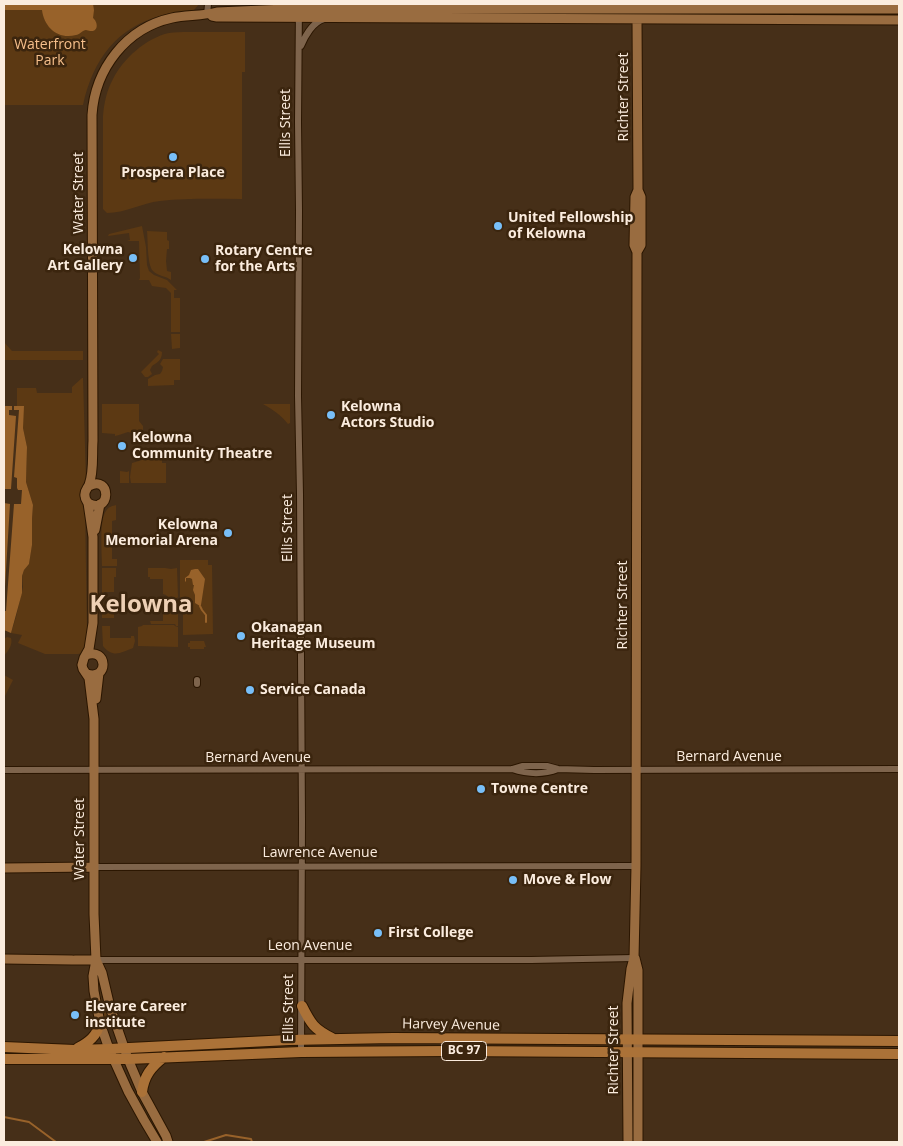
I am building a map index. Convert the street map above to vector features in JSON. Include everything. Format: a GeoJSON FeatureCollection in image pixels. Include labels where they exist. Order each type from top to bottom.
{"type":"FeatureCollection","features":[{"type":"Feature","properties":{"kind":"highway"},"geometry":{"type":"LineString","coordinates":[[302,1006],[308,1019],[319,1032],[335,1039]]}},
{"type":"Feature","properties":{"kind":"highway"},"geometry":{"type":"LineString","coordinates":[[75,1050],[95,1036],[100,1023]]}},
{"type":"Feature","properties":{"kind":"highway","name":"Harvey Avenue"},"geometry":{"type":"LineString","coordinates":[[4,1060],[112,1054],[124,1048],[335,1039],[899,1041]]}},
{"type":"Feature","properties":{"kind":"highway","name":"Harvey Avenue"},"geometry":{"type":"LineString","coordinates":[[4,1047],[75,1050],[112,1054],[128,1059],[301,1052],[450,1051],[899,1054]]}},
{"type":"Feature","properties":{"kind":"highway"},"geometry":{"type":"LineString","coordinates":[[142,1092],[143,1082],[147,1074],[164,1057]]}},
{"type":"Feature","properties":{"kind":"main road"},"geometry":{"type":"LineString","coordinates":[[299,10],[899,9]]}},
{"type":"Feature","properties":{"kind":"main road","name":"Water Street"},"geometry":{"type":"LineString","coordinates":[[88,486],[92,473],[93,441],[92,115],[95,93],[103,74],[113,56],[126,42],[150,26],[171,18],[207,15],[217,17],[299,10]]}},
{"type":"Feature","properties":{"kind":"main road"},"geometry":{"type":"LineString","coordinates":[[299,10],[326,18],[637,10],[899,20]]}},
{"type":"Feature","properties":{"kind":"main road","name":"Richter Street"},"geometry":{"type":"LineString","coordinates":[[628,1142],[638,970],[634,958],[636,866],[637,252],[634,245],[634,207],[638,190],[637,10]]}},
{"type":"Feature","properties":{"kind":"main road","name":"Water Street"},"geometry":{"type":"LineString","coordinates":[[93,441],[100,485]]}},
{"type":"Feature","properties":{"kind":"main road"},"geometry":{"type":"LineString","coordinates":[[88,503],[94,506],[105,500],[104,488],[94,484],[88,486],[84,494],[88,503],[93,537],[93,624],[89,649],[82,665],[87,674],[93,675],[99,673],[103,667],[93,624]]}},
{"type":"Feature","properties":{"kind":"main road"},"geometry":{"type":"LineString","coordinates":[[93,537],[100,504]]}},
{"type":"Feature","properties":{"kind":"main road"},"geometry":{"type":"LineString","coordinates":[[86,655],[99,656]]}},
{"type":"Feature","properties":{"kind":"main road","name":"Water Street"},"geometry":{"type":"LineString","coordinates":[[94,719],[99,673]]}},
{"type":"Feature","properties":{"kind":"main road","name":"Water Street"},"geometry":{"type":"LineString","coordinates":[[87,674],[91,686],[94,719],[94,914],[96,960],[93,976],[96,1006],[100,1023],[128,1092],[157,1142]]}},
{"type":"Feature","properties":{"kind":"main road","name":"Lawrence Avenue"},"geometry":{"type":"LineString","coordinates":[[4,868],[94,867]]}},
{"type":"Feature","properties":{"kind":"main road","name":"Leon Avenue"},"geometry":{"type":"LineString","coordinates":[[4,959],[96,960]]}},
{"type":"Feature","properties":{"kind":"main road","name":"Water Street"},"geometry":{"type":"LineString","coordinates":[[96,960],[102,973],[110,1007],[128,1059],[142,1092],[168,1142]]}},
{"type":"Feature","properties":{"kind":"main road","name":"Richter Street"},"geometry":{"type":"LineString","coordinates":[[633,1053],[638,1142]]}},
{"type":"Feature","properties":{"kind":"street"},"geometry":{"type":"LineString","coordinates":[[207,15],[208,4]]}},
{"type":"Feature","properties":{"kind":"street","name":"Ellis Street"},"geometry":{"type":"LineString","coordinates":[[299,10],[298,396],[302,867],[301,1052]]}},
{"type":"Feature","properties":{"kind":"street"},"geometry":{"type":"LineString","coordinates":[[299,52],[304,39],[311,29],[320,20],[326,18]]}},
{"type":"Feature","properties":{"kind":"street","name":"Bernard Avenue"},"geometry":{"type":"LineString","coordinates":[[4,770],[512,769],[522,773],[548,773],[558,770],[899,769]]}},
{"type":"Feature","properties":{"kind":"street","name":"Lawrence Avenue"},"geometry":{"type":"LineString","coordinates":[[94,867],[636,866]]}},
{"type":"Feature","properties":{"kind":"street","name":"Leon Avenue"},"geometry":{"type":"LineString","coordinates":[[96,960],[531,960],[634,958]]}},
{"type":"Feature","properties":{"kind":"green space","name":"Waterfront Park"},"geometry":{"type":"Polygon","coordinates":[[[4,4],[199,4],[194,10],[167,14],[147,20],[120,37],[101,59],[93,73],[83,105],[4,105],[4,4]]]}},
{"type":"Feature","properties":{"kind":"green space","name":"Prospera Place"},"geometry":{"type":"Polygon","coordinates":[[[245,32],[245,72],[242,72],[242,199],[160,201],[107,213],[103,209],[103,116],[106,97],[117,71],[144,44],[169,33],[245,32]]]}},
{"type":"Feature","properties":{"kind":"green space"},"geometry":{"type":"Polygon","coordinates":[[[142,226],[149,271],[167,280],[177,290],[174,290],[174,298],[180,298],[180,332],[171,332],[171,293],[166,288],[152,286],[149,280],[139,280],[139,241],[127,241],[130,240],[129,233],[108,236],[109,234],[142,226]]]}},
{"type":"Feature","properties":{"kind":"green space"},"geometry":{"type":"Polygon","coordinates":[[[147,231],[167,232],[169,249],[167,249],[166,261],[167,271],[171,272],[171,280],[155,273],[151,268],[147,231]]]}},
{"type":"Feature","properties":{"kind":"green space"},"geometry":{"type":"Polygon","coordinates":[[[171,334],[180,334],[180,348],[172,349],[171,334]]]}},
{"type":"Feature","properties":{"kind":"green space"},"geometry":{"type":"Polygon","coordinates":[[[4,342],[12,351],[83,351],[83,360],[4,360],[4,342]]]}},
{"type":"Feature","properties":{"kind":"green space"},"geometry":{"type":"Polygon","coordinates":[[[158,350],[162,352],[162,355],[158,362],[152,366],[150,370],[152,374],[145,377],[141,372],[159,354],[158,350]]]}},
{"type":"Feature","properties":{"kind":"green space"},"geometry":{"type":"Polygon","coordinates":[[[163,359],[180,359],[180,380],[174,380],[174,385],[148,386],[148,379],[160,374],[162,371],[163,367],[160,364],[163,359]]]}},
{"type":"Feature","properties":{"kind":"green space"},"geometry":{"type":"Polygon","coordinates":[[[82,378],[86,480],[80,493],[80,498],[85,506],[87,631],[89,635],[83,653],[45,654],[18,643],[22,635],[11,633],[23,587],[22,576],[29,564],[32,545],[33,505],[26,482],[27,447],[23,428],[23,406],[17,406],[17,388],[36,388],[37,393],[72,393],[72,387],[82,378]]]}},
{"type":"Feature","properties":{"kind":"green space"},"geometry":{"type":"Polygon","coordinates":[[[102,404],[139,404],[139,421],[143,426],[143,436],[128,432],[115,436],[115,434],[102,433],[102,404]]]}},
{"type":"Feature","properties":{"kind":"green space"},"geometry":{"type":"Polygon","coordinates":[[[263,404],[290,404],[290,423],[288,424],[276,412],[263,404]]]}},
{"type":"Feature","properties":{"kind":"green space"},"geometry":{"type":"Polygon","coordinates":[[[157,455],[158,460],[162,460],[162,463],[166,463],[166,483],[131,483],[132,463],[142,460],[142,456],[157,455]]]}},
{"type":"Feature","properties":{"kind":"green space"},"geometry":{"type":"Polygon","coordinates":[[[120,471],[129,471],[129,483],[120,483],[120,471]]]}},
{"type":"Feature","properties":{"kind":"green space"},"geometry":{"type":"Polygon","coordinates":[[[116,505],[116,520],[112,521],[112,559],[117,559],[117,566],[102,566],[102,522],[108,509],[116,505]]]}},
{"type":"Feature","properties":{"kind":"green space"},"geometry":{"type":"Polygon","coordinates":[[[180,560],[208,560],[208,565],[212,565],[213,634],[183,635],[183,604],[180,603],[180,560]]]}},
{"type":"Feature","properties":{"kind":"green space"},"geometry":{"type":"Polygon","coordinates":[[[102,568],[116,568],[114,592],[104,592],[104,599],[102,599],[102,568]]]}},
{"type":"Feature","properties":{"kind":"green space"},"geometry":{"type":"Polygon","coordinates":[[[148,568],[177,568],[178,597],[174,600],[163,594],[163,579],[150,579],[148,577],[148,568]]]}},
{"type":"Feature","properties":{"kind":"green space"},"geometry":{"type":"Polygon","coordinates":[[[102,604],[110,604],[110,609],[114,609],[114,618],[102,618],[102,604]]]}},
{"type":"Feature","properties":{"kind":"green space"},"geometry":{"type":"Polygon","coordinates":[[[171,609],[174,609],[174,614],[178,614],[178,626],[175,624],[151,624],[150,621],[163,621],[163,613],[169,613],[171,609]]]}},
{"type":"Feature","properties":{"kind":"green space"},"geometry":{"type":"Polygon","coordinates":[[[143,625],[174,625],[178,627],[178,647],[138,646],[138,627],[143,625]]]}},
{"type":"Feature","properties":{"kind":"green space"},"geometry":{"type":"Polygon","coordinates":[[[102,626],[110,626],[110,638],[131,638],[131,636],[134,636],[133,648],[121,653],[107,650],[103,646],[102,626]]]}},
{"type":"Feature","properties":{"kind":"green space"},"geometry":{"type":"Polygon","coordinates":[[[7,637],[11,638],[11,643],[4,656],[4,639],[7,637]]]}},
{"type":"Feature","properties":{"kind":"green space"},"geometry":{"type":"Polygon","coordinates":[[[190,641],[204,641],[206,647],[204,649],[190,649],[188,643],[190,641]]]}},
{"type":"Feature","properties":{"kind":"green space"},"geometry":{"type":"Polygon","coordinates":[[[4,675],[13,680],[4,698],[4,675]]]}},
{"type":"Feature","properties":{"kind":"green space"},"geometry":{"type":"Polygon","coordinates":[[[99,992],[111,1027],[110,1028],[106,1028],[99,992]]]}},
{"type":"Feature","properties":{"kind":"shaded area"},"geometry":{"type":"Polygon","coordinates":[[[4,4],[93,4],[93,18],[97,26],[93,31],[86,30],[77,35],[63,36],[49,27],[42,10],[4,10],[4,4]]]}},
{"type":"Feature","properties":{"kind":"shaded area"},"geometry":{"type":"Polygon","coordinates":[[[4,406],[24,406],[23,428],[27,447],[26,482],[33,505],[32,545],[29,564],[22,576],[22,593],[11,633],[4,630],[4,406]]]}},
{"type":"Feature","properties":{"kind":"shaded area"},"geometry":{"type":"Polygon","coordinates":[[[198,569],[205,579],[200,606],[195,603],[192,579],[186,578],[185,582],[185,578],[191,570],[198,569]]]}},
{"type":"Feature","properties":{"kind":"pier"},"geometry":{"type":"Polygon","coordinates":[[[12,406],[14,406],[14,410],[19,410],[14,477],[17,478],[18,490],[22,490],[21,504],[14,504],[6,611],[4,611],[10,504],[4,503],[4,500],[5,489],[11,489],[16,416],[9,415],[9,410],[12,410],[12,406]]]}},
{"type":"Feature","properties":{"kind":"waterway"},"geometry":{"type":"LineString","coordinates":[[200,606],[206,615],[206,622]]}},
{"type":"Feature","properties":{"kind":"waterway"},"geometry":{"type":"LineString","coordinates":[[4,1117],[29,1122],[56,1142]]}},
{"type":"Feature","properties":{"kind":"waterway"},"geometry":{"type":"LineString","coordinates":[[204,1142],[226,1135],[251,1139],[252,1142]]}},
{"type":"Feature","properties":{"kind":"place","name":"Prospera Place"},"geometry":{"type":"Point","coordinates":[173,157]}},
{"type":"Feature","properties":{"kind":"place","name":"United Fellowship of Kelowna"},"geometry":{"type":"Point","coordinates":[498,226]}},
{"type":"Feature","properties":{"kind":"place","name":"Kelowna Art Gallery"},"geometry":{"type":"Point","coordinates":[133,258]}},
{"type":"Feature","properties":{"kind":"place","name":"Rotary Centre for the Arts"},"geometry":{"type":"Point","coordinates":[205,259]}},
{"type":"Feature","properties":{"kind":"place","name":"Kelowna Actors Studio"},"geometry":{"type":"Point","coordinates":[331,415]}},
{"type":"Feature","properties":{"kind":"place","name":"Kelowna Community Theatre"},"geometry":{"type":"Point","coordinates":[122,446]}},
{"type":"Feature","properties":{"kind":"place","name":"Kelowna Memorial Arena"},"geometry":{"type":"Point","coordinates":[228,533]}},
{"type":"Feature","properties":{"kind":"place","name":"Okanagan Heritage Museum"},"geometry":{"type":"Point","coordinates":[241,636]}},
{"type":"Feature","properties":{"kind":"place","name":"Service Canada"},"geometry":{"type":"Point","coordinates":[250,690]}},
{"type":"Feature","properties":{"kind":"place","name":"Towne Centre"},"geometry":{"type":"Point","coordinates":[481,789]}},
{"type":"Feature","properties":{"kind":"place","name":"Move & Flow"},"geometry":{"type":"Point","coordinates":[513,880]}},
{"type":"Feature","properties":{"kind":"place","name":"First College"},"geometry":{"type":"Point","coordinates":[378,933]}},
{"type":"Feature","properties":{"kind":"place","name":"Elevare Career institute"},"geometry":{"type":"Point","coordinates":[75,1015]}},
{"type":"Feature","properties":{"kind":"district","name":"Kelowna"},"geometry":{"type":"Point","coordinates":[141,605]}}]}
